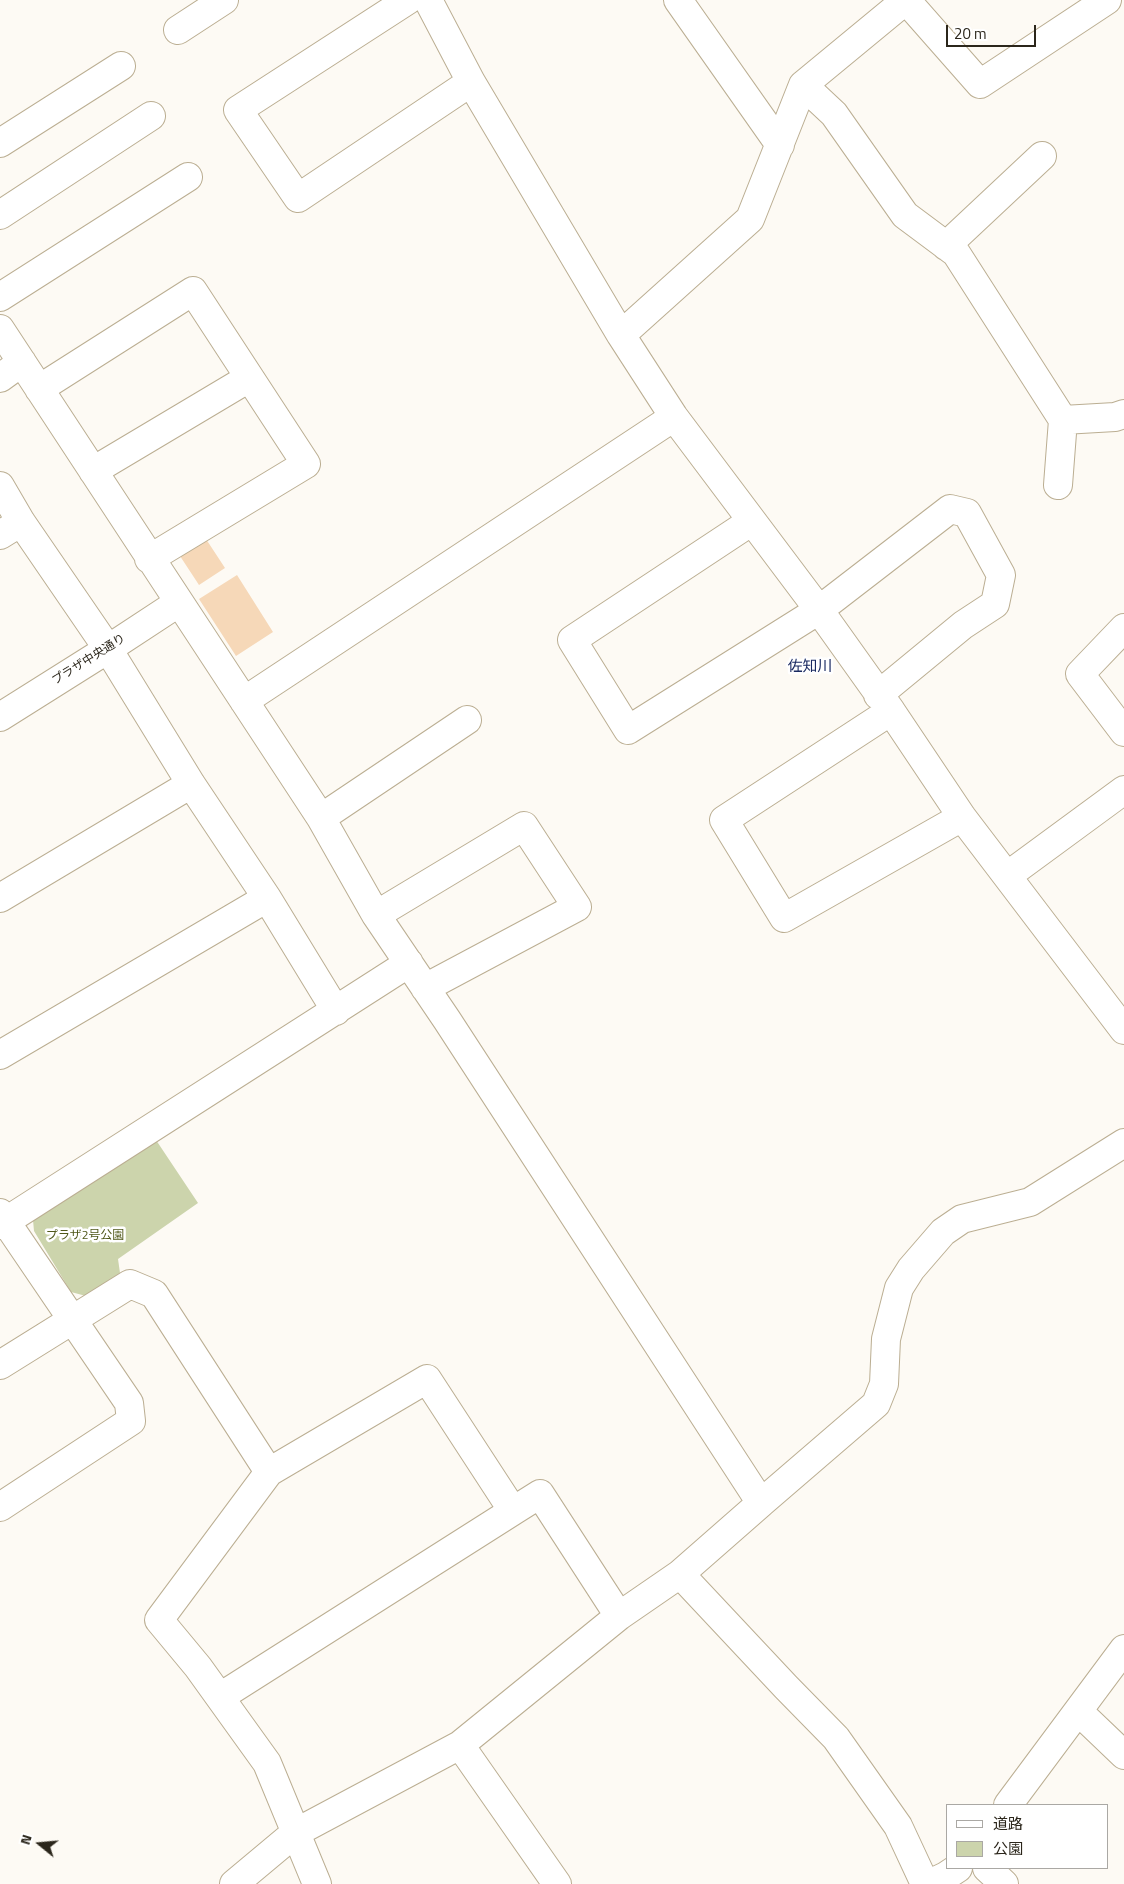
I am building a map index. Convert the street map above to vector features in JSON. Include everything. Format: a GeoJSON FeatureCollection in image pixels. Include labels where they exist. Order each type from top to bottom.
{"type":"FeatureCollection","features":[{"type":"Feature","properties":{"kind":"street"},"geometry":{"type":"LineString","coordinates":[[178,30],[224,0]]}},
{"type":"Feature","properties":{"kind":"street"},"geometry":{"type":"LineString","coordinates":[[408,0],[238,110],[298,198],[471,82]]}},
{"type":"Feature","properties":{"kind":"street"},"geometry":{"type":"LineString","coordinates":[[428,0],[471,82],[621,335],[674,417],[819,610],[962,817],[1124,1030]]}},
{"type":"Feature","properties":{"kind":"street"},"geometry":{"type":"LineString","coordinates":[[678,0],[780,145]]}},
{"type":"Feature","properties":{"kind":"street"},"geometry":{"type":"LineString","coordinates":[[621,335],[750,220],[803,85],[906,0],[980,84],[1108,0]]}},
{"type":"Feature","properties":{"kind":"street"},"geometry":{"type":"LineString","coordinates":[[0,143],[121,66]]}},
{"type":"Feature","properties":{"kind":"street"},"geometry":{"type":"LineString","coordinates":[[803,85],[834,114],[905,215],[956,253],[1064,420],[1058,485]]}},
{"type":"Feature","properties":{"kind":"street"},"geometry":{"type":"LineString","coordinates":[[0,215],[151,116]]}},
{"type":"Feature","properties":{"kind":"street"},"geometry":{"type":"LineString","coordinates":[[946,246],[1042,156]]}},
{"type":"Feature","properties":{"kind":"street"},"geometry":{"type":"LineString","coordinates":[[0,297],[188,177]]}},
{"type":"Feature","properties":{"kind":"street"},"geometry":{"type":"LineString","coordinates":[[39,389],[193,291],[306,464],[149,558]]}},
{"type":"Feature","properties":{"kind":"street"},"geometry":{"type":"LineString","coordinates":[[0,329],[178,603],[321,818],[376,915],[761,1503]]}},
{"type":"Feature","properties":{"kind":"street"},"geometry":{"type":"LineString","coordinates":[[0,378],[22,362]]}},
{"type":"Feature","properties":{"kind":"street"},"geometry":{"type":"LineString","coordinates":[[93,471],[249,378]]}},
{"type":"Feature","properties":{"kind":"street"},"geometry":{"type":"LineString","coordinates":[[1064,420],[1115,417],[1124,414]]}},
{"type":"Feature","properties":{"kind":"street"},"geometry":{"type":"LineString","coordinates":[[244,701],[674,417]]}},
{"type":"Feature","properties":{"kind":"street"},"geometry":{"type":"LineString","coordinates":[[0,486],[11,529],[108,649],[191,784],[267,898],[336,1011]]}},
{"type":"Feature","properties":{"kind":"street"},"geometry":{"type":"LineString","coordinates":[[752,521],[572,640],[628,730],[819,610],[950,509],[968,513],[1001,575],[995,604],[963,624],[885,703],[724,820],[784,918],[962,817]]}},
{"type":"Feature","properties":{"kind":"street","name":"プラザ中央通り"},"geometry":{"type":"LineString","coordinates":[[0,717],[178,603]]}},
{"type":"Feature","properties":{"kind":"street"},"geometry":{"type":"LineString","coordinates":[[1124,628],[1080,674],[1124,732]]}},
{"type":"Feature","properties":{"kind":"street"},"geometry":{"type":"LineString","coordinates":[[321,818],[468,720]]}},
{"type":"Feature","properties":{"kind":"street"},"geometry":{"type":"LineString","coordinates":[[0,898],[191,784]]}},
{"type":"Feature","properties":{"kind":"street"},"geometry":{"type":"LineString","coordinates":[[1007,876],[1124,790]]}},
{"type":"Feature","properties":{"kind":"street"},"geometry":{"type":"LineString","coordinates":[[376,915],[524,826],[577,906],[425,988]]}},
{"type":"Feature","properties":{"kind":"street"},"geometry":{"type":"LineString","coordinates":[[0,1055],[267,898]]}},
{"type":"Feature","properties":{"kind":"street"},"geometry":{"type":"LineString","coordinates":[[0,1507],[131,1421],[130,1403],[2,1220],[336,1011],[409,963]]}},
{"type":"Feature","properties":{"kind":"street"},"geometry":{"type":"LineString","coordinates":[[234,1884],[296,1834],[460,1745],[619,1616],[680,1574],[876,1404],[884,1384],[886,1339],[899,1288],[911,1269],[943,1232],[962,1219],[1030,1202],[1124,1143]]}},
{"type":"Feature","properties":{"kind":"street"},"geometry":{"type":"LineString","coordinates":[[0,1365],[130,1284],[154,1294],[269,1472]]}},
{"type":"Feature","properties":{"kind":"street"},"geometry":{"type":"LineString","coordinates":[[317,1884],[267,1763],[198,1667],[159,1620],[269,1472],[426,1379],[513,1511]]}},
{"type":"Feature","properties":{"kind":"street"},"geometry":{"type":"LineString","coordinates":[[220,1697],[540,1494],[619,1616]]}},
{"type":"Feature","properties":{"kind":"street"},"geometry":{"type":"LineString","coordinates":[[680,1574],[836,1738],[898,1826],[927,1884],[956,1869]]}},
{"type":"Feature","properties":{"kind":"street"},"geometry":{"type":"LineString","coordinates":[[1009,1804],[1123,1651]]}},
{"type":"Feature","properties":{"kind":"street"},"geometry":{"type":"LineString","coordinates":[[1078,1711],[1124,1755]]}},
{"type":"Feature","properties":{"kind":"street"},"geometry":{"type":"LineString","coordinates":[[460,1745],[557,1884]]}},
{"type":"Feature","properties":{"kind":"street"},"geometry":{"type":"LineString","coordinates":[[988,1869],[1004,1884]]}},
{"type":"Feature","properties":{"kind":"green space","name":"プラザ2号公園"},"geometry":{"type":"Polygon","coordinates":[[[156,1140],[198,1203],[118,1259],[120,1273],[86,1296],[71,1292],[34,1231],[33,1220],[156,1140]]]}},
{"type":"Feature","properties":{"kind":"building"},"geometry":{"type":"Polygon","coordinates":[[[206,539],[225,568],[199,585],[180,556],[206,539]]]}},
{"type":"Feature","properties":{"kind":"building"},"geometry":{"type":"Polygon","coordinates":[[[237,575],[273,632],[236,656],[199,599],[237,575]]]}},
{"type":"Feature","properties":{"kind":"district","name":"佐知川"},"geometry":{"type":"Point","coordinates":[810,667]}}]}
